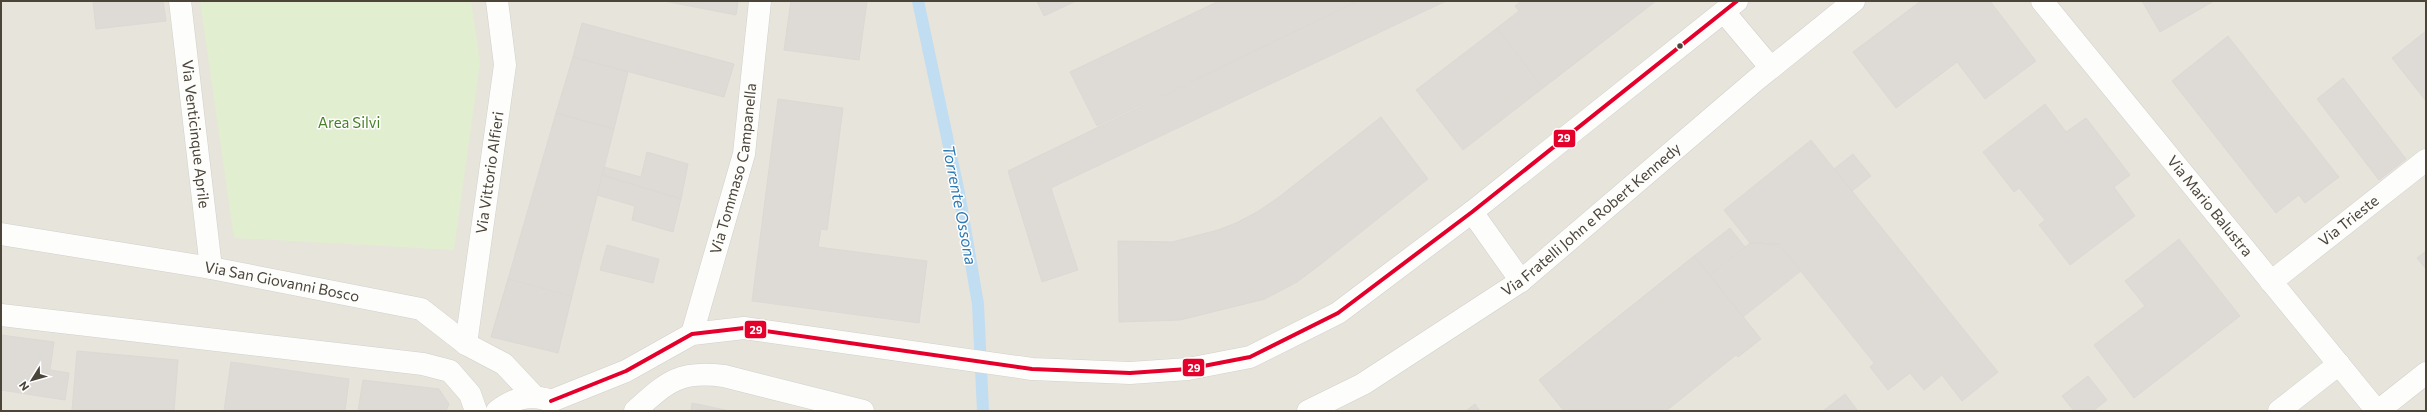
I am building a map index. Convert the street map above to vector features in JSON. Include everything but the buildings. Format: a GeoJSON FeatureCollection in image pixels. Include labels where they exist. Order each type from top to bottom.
{"type":"FeatureCollection","features":[{"type":"Feature","properties":{"kind":"street","name":"Via Venticinque Aprile"},"geometry":{"type":"LineString","coordinates":[[180,1],[211,268]]}},
{"type":"Feature","properties":{"kind":"street","name":"Via Vittorio Alfieri"},"geometry":{"type":"LineString","coordinates":[[466,344],[505,65],[497,1]]}},
{"type":"Feature","properties":{"kind":"street","name":"Via Tommaso Campanella"},"geometry":{"type":"LineString","coordinates":[[692,334],[744,154],[760,1]]}},
{"type":"Feature","properties":{"kind":"street","name":"Via Fratelli John e Robert Kennedy"},"geometry":{"type":"LineString","coordinates":[[1308,411],[1363,384],[1521,281],[1771,68],[1854,1]]}},
{"type":"Feature","properties":{"kind":"street","name":"Via Mario Balustra"},"geometry":{"type":"LineString","coordinates":[[2042,1],[2378,411]]}},
{"type":"Feature","properties":{"kind":"street"},"geometry":{"type":"LineString","coordinates":[[497,411],[512,400],[550,403],[626,371],[692,334],[744,328],[932,353],[1032,369],[1130,373],[1188,369],[1250,357],[1338,313],[1472,212],[1730,7],[1771,68]]}},
{"type":"Feature","properties":{"kind":"street","name":"Via Trieste"},"geometry":{"type":"LineString","coordinates":[[2271,282],[2426,160]]}},
{"type":"Feature","properties":{"kind":"street"},"geometry":{"type":"LineString","coordinates":[[1472,212],[1521,281]]}},
{"type":"Feature","properties":{"kind":"street","name":"Via San Giovanni Bosco"},"geometry":{"type":"LineString","coordinates":[[1,234],[211,268],[422,308],[466,344],[504,364],[550,403]]}},
{"type":"Feature","properties":{"kind":"street"},"geometry":{"type":"LineString","coordinates":[[1,315],[423,364],[450,371],[470,394],[476,411]]}},
{"type":"Feature","properties":{"kind":"street"},"geometry":{"type":"LineString","coordinates":[[2278,411],[2338,364]]}},
{"type":"Feature","properties":{"kind":"street"},"geometry":{"type":"LineString","coordinates":[[635,411],[666,383],[700,373],[724,376],[863,411]]}},
{"type":"Feature","properties":{"kind":"street"},"geometry":{"type":"LineString","coordinates":[[2378,411],[2426,373]]}},
{"type":"Feature","properties":{"kind":"shaded area"},"geometry":{"type":"Polygon","coordinates":[[[1,1],[2426,1],[2426,411],[1,411],[1,1]]]}},
{"type":"Feature","properties":{"kind":"green space","name":"Area Silvi"},"geometry":{"type":"Polygon","coordinates":[[[200,1],[471,1],[480,62],[454,250],[234,238],[200,1]]]}},
{"type":"Feature","properties":{"kind":"waterway","name":"Torrente Ossona"},"geometry":{"type":"LineString","coordinates":[[918,1],[959,193],[978,304],[983,411]]}},
{"type":"Feature","properties":{"kind":"transit line","name":"29"},"geometry":{"type":"LineString","coordinates":[[551,401],[626,371],[692,334],[744,328],[1032,369],[1130,373],[1188,369],[1250,357],[1338,313],[1472,212],[1737,1]]}}]}
